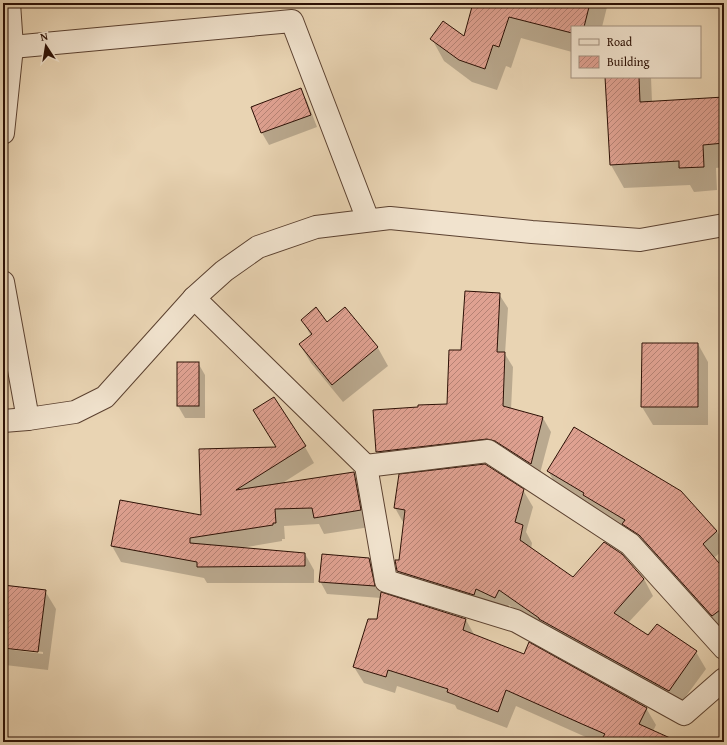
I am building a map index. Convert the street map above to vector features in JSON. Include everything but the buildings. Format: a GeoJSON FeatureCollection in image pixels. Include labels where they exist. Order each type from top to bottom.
{"type":"FeatureCollection","features":[{"type":"Feature","properties":{"kind":"street"},"geometry":{"type":"LineString","coordinates":[[3,133],[12,47],[9,3]]}},
{"type":"Feature","properties":{"kind":"street"},"geometry":{"type":"LineString","coordinates":[[12,47],[292,21],[368,220]]}},
{"type":"Feature","properties":{"kind":"street"},"geometry":{"type":"LineString","coordinates":[[3,420],[28,419],[75,412],[104,397],[194,298],[224,271],[258,247],[316,227],[390,218],[524,231],[640,240],[724,225]]}},
{"type":"Feature","properties":{"kind":"street"},"geometry":{"type":"LineString","coordinates":[[3,282],[28,419]]}},
{"type":"Feature","properties":{"kind":"street"},"geometry":{"type":"LineString","coordinates":[[194,298],[366,466],[386,581],[516,621],[684,714],[724,679]]}},
{"type":"Feature","properties":{"kind":"street"},"geometry":{"type":"LineString","coordinates":[[366,466],[488,451],[630,544],[724,648]]}}]}
